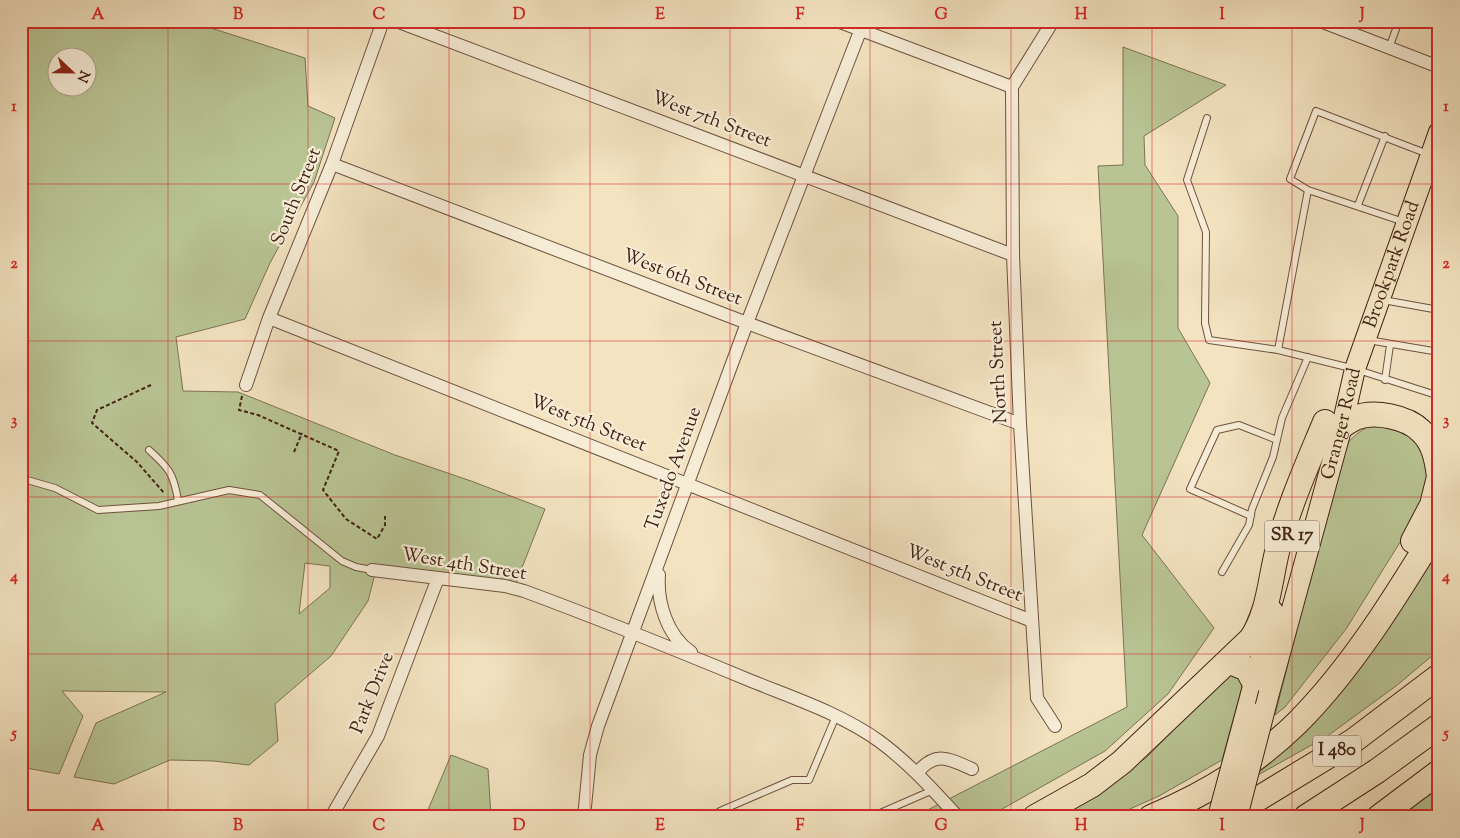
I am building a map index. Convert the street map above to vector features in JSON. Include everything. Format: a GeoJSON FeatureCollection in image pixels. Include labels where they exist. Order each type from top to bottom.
{"type":"FeatureCollection","features":[{"type":"Feature","properties":{"kind":"highway"},"geometry":{"type":"LineString","coordinates":[[1035,817],[1092,785],[1122,762],[1230,662],[1251,639],[1259,625],[1288,515],[1334,424],[1366,415],[1380,415],[1408,423],[1421,430],[1434,450],[1439,477],[1437,490],[1426,519],[1371,609],[1356,651]]}},
{"type":"Feature","properties":{"kind":"highway"},"geometry":{"type":"LineString","coordinates":[[1151,817],[1220,782],[1262,754],[1311,707],[1356,651],[1413,569],[1439,526]]}},
{"type":"Feature","properties":{"kind":"highway"},"geometry":{"type":"LineString","coordinates":[[1230,662],[1247,669],[1262,688]]}},
{"type":"Feature","properties":{"kind":"highway","name":"I 480"},"geometry":{"type":"LineString","coordinates":[[1228,817],[1353,741],[1439,676]]}},
{"type":"Feature","properties":{"kind":"highway","name":"I 480"},"geometry":{"type":"LineString","coordinates":[[1306,817],[1377,771],[1439,726]]}},
{"type":"Feature","properties":{"kind":"highway"},"geometry":{"type":"LineString","coordinates":[[1379,817],[1439,772]]}},
{"type":"Feature","properties":{"kind":"main road","name":"Brookpark Road"},"geometry":{"type":"LineString","coordinates":[[1355,369],[1405,223],[1435,145]]}},
{"type":"Feature","properties":{"kind":"main road","name":"Granger Road"},"geometry":{"type":"LineString","coordinates":[[1237,817],[1262,688],[1334,424],[1334,402],[1355,369]]}},
{"type":"Feature","properties":{"kind":"main road","name":"Granger Road"},"geometry":{"type":"LineString","coordinates":[[1218,817],[1247,709],[1262,688]]}},
{"type":"Feature","properties":{"kind":"street","name":"South Street"},"geometry":{"type":"LineString","coordinates":[[244,387],[269,318],[332,164],[382,21]]}},
{"type":"Feature","properties":{"kind":"street","name":"West 7th Street"},"geometry":{"type":"LineString","coordinates":[[396,21],[1013,255]]}},
{"type":"Feature","properties":{"kind":"street"},"geometry":{"type":"LineString","coordinates":[[837,21],[862,26],[1012,87],[1053,22]]}},
{"type":"Feature","properties":{"kind":"street"},"geometry":{"type":"LineString","coordinates":[[1320,21],[1439,67]]}},
{"type":"Feature","properties":{"kind":"street","name":"Tuxedo Avenue"},"geometry":{"type":"LineString","coordinates":[[584,817],[590,755],[598,726],[661,560],[747,323],[862,26]]}},
{"type":"Feature","properties":{"kind":"street","name":"North Street"},"geometry":{"type":"LineString","coordinates":[[1012,87],[1013,255],[1020,424],[1037,698],[1055,726]]}},
{"type":"Feature","properties":{"kind":"street","name":"West 6th Street"},"geometry":{"type":"LineString","coordinates":[[332,164],[747,323],[1020,424]]}},
{"type":"Feature","properties":{"kind":"street","name":"West 5th Street"},"geometry":{"type":"LineString","coordinates":[[269,318],[1032,620]]}},
{"type":"Feature","properties":{"kind":"street"},"geometry":{"type":"LineString","coordinates":[[661,560],[659,598],[664,616],[674,635],[686,650],[703,661]]}},
{"type":"Feature","properties":{"kind":"street","name":"West 4th Street"},"geometry":{"type":"LineString","coordinates":[[372,570],[506,586],[634,632]]}},
{"type":"Feature","properties":{"kind":"street","name":"Park Drive"},"geometry":{"type":"LineString","coordinates":[[331,817],[378,736],[438,578]]}},
{"type":"Feature","properties":{"kind":"street"},"geometry":{"type":"LineString","coordinates":[[634,632],[836,716],[877,740],[917,773],[958,817]]}},
{"type":"Feature","properties":{"kind":"street"},"geometry":{"type":"LineString","coordinates":[[917,773],[931,760],[941,758],[972,769]]}},
{"type":"Feature","properties":{"kind":"lane"},"geometry":{"type":"LineString","coordinates":[[1389,48],[1399,21]]}},
{"type":"Feature","properties":{"kind":"lane"},"geometry":{"type":"LineString","coordinates":[[1405,223],[1358,205],[1308,190],[1290,179],[1316,111],[1385,136],[1435,145]]}},
{"type":"Feature","properties":{"kind":"lane"},"geometry":{"type":"LineString","coordinates":[[1207,118],[1188,180],[1206,232],[1205,323],[1208,340],[1278,350],[1308,357],[1355,369],[1433,394]]}},
{"type":"Feature","properties":{"kind":"lane"},"geometry":{"type":"LineString","coordinates":[[1358,205],[1385,136]]}},
{"type":"Feature","properties":{"kind":"lane"},"geometry":{"type":"LineString","coordinates":[[1278,350],[1308,190]]}},
{"type":"Feature","properties":{"kind":"lane"},"geometry":{"type":"LineString","coordinates":[[1378,299],[1439,310]]}},
{"type":"Feature","properties":{"kind":"lane"},"geometry":{"type":"LineString","coordinates":[[1364,340],[1439,352]]}},
{"type":"Feature","properties":{"kind":"lane"},"geometry":{"type":"LineString","coordinates":[[1385,380],[1390,345]]}},
{"type":"Feature","properties":{"kind":"lane"},"geometry":{"type":"LineString","coordinates":[[1222,572],[1249,526],[1277,440],[1282,418],[1308,357]]}},
{"type":"Feature","properties":{"kind":"lane"},"geometry":{"type":"LineString","coordinates":[[1251,516],[1190,489],[1217,430],[1239,425],[1277,440]]}},
{"type":"Feature","properties":{"kind":"lane"},"geometry":{"type":"LineString","coordinates":[[149,450],[168,468],[173,476],[178,502]]}},
{"type":"Feature","properties":{"kind":"lane"},"geometry":{"type":"LineString","coordinates":[[21,494],[26,480],[55,488],[98,510],[159,506],[229,490],[260,495],[342,561],[356,567],[372,570]]}},
{"type":"Feature","properties":{"kind":"lane"},"geometry":{"type":"LineString","coordinates":[[722,817],[720,811],[792,780],[809,780],[836,716]]}},
{"type":"Feature","properties":{"kind":"lane"},"geometry":{"type":"LineString","coordinates":[[871,817],[933,790]]}},
{"type":"Feature","properties":{"kind":"path"},"geometry":{"type":"LineString","coordinates":[[152,385],[97,410],[93,416],[92,424],[94,428],[137,462],[165,494]]}},
{"type":"Feature","properties":{"kind":"path"},"geometry":{"type":"LineString","coordinates":[[244,387],[240,410],[258,415],[302,433],[340,451],[323,490],[346,519],[377,539],[385,525],[385,516]]}},
{"type":"Feature","properties":{"kind":"path"},"geometry":{"type":"LineString","coordinates":[[294,452],[302,433]]}},
{"type":"Feature","properties":{"kind":"green space"},"geometry":{"type":"Polygon","coordinates":[[[21,21],[189,21],[305,58],[308,106],[335,118],[314,182],[270,263],[245,319],[176,337],[183,391],[238,392],[395,455],[545,509],[516,583],[376,570],[368,601],[331,656],[275,704],[278,741],[249,765],[214,761],[170,760],[114,784],[74,777],[96,723],[166,692],[62,691],[83,716],[59,774],[21,767],[21,21]],[[305,563],[299,614],[330,588],[330,566],[305,563]]]}},
{"type":"Feature","properties":{"kind":"green space"},"geometry":{"type":"Polygon","coordinates":[[[1123,47],[1226,85],[1144,136],[1145,165],[1178,216],[1178,328],[1210,383],[1142,535],[1214,628],[1168,694],[1105,751],[988,817],[914,817],[1127,707],[1098,166],[1123,165],[1123,47]]]}},
{"type":"Feature","properties":{"kind":"green space"},"geometry":{"type":"Polygon","coordinates":[[[1377,423],[1404,429],[1428,456],[1427,499],[1346,629],[1285,707],[1275,715],[1340,458],[1346,445],[1354,436],[1377,423]]]}},
{"type":"Feature","properties":{"kind":"green space"},"geometry":{"type":"Polygon","coordinates":[[[1439,544],[1439,650],[1396,686],[1326,737],[1258,775],[1263,759],[1439,544]]]}},
{"type":"Feature","properties":{"kind":"green space"},"geometry":{"type":"Polygon","coordinates":[[[1271,560],[1276,562],[1222,760],[1159,796],[1112,817],[1054,817],[1146,758],[1189,714],[1240,637],[1271,560]]]}},
{"type":"Feature","properties":{"kind":"green space"},"geometry":{"type":"Polygon","coordinates":[[[451,755],[488,769],[491,817],[425,817],[451,755]]]}},
{"type":"Feature","properties":{"kind":"green space"},"geometry":{"type":"Polygon","coordinates":[[[1439,772],[1439,817],[1379,817],[1439,772]]]}}]}
